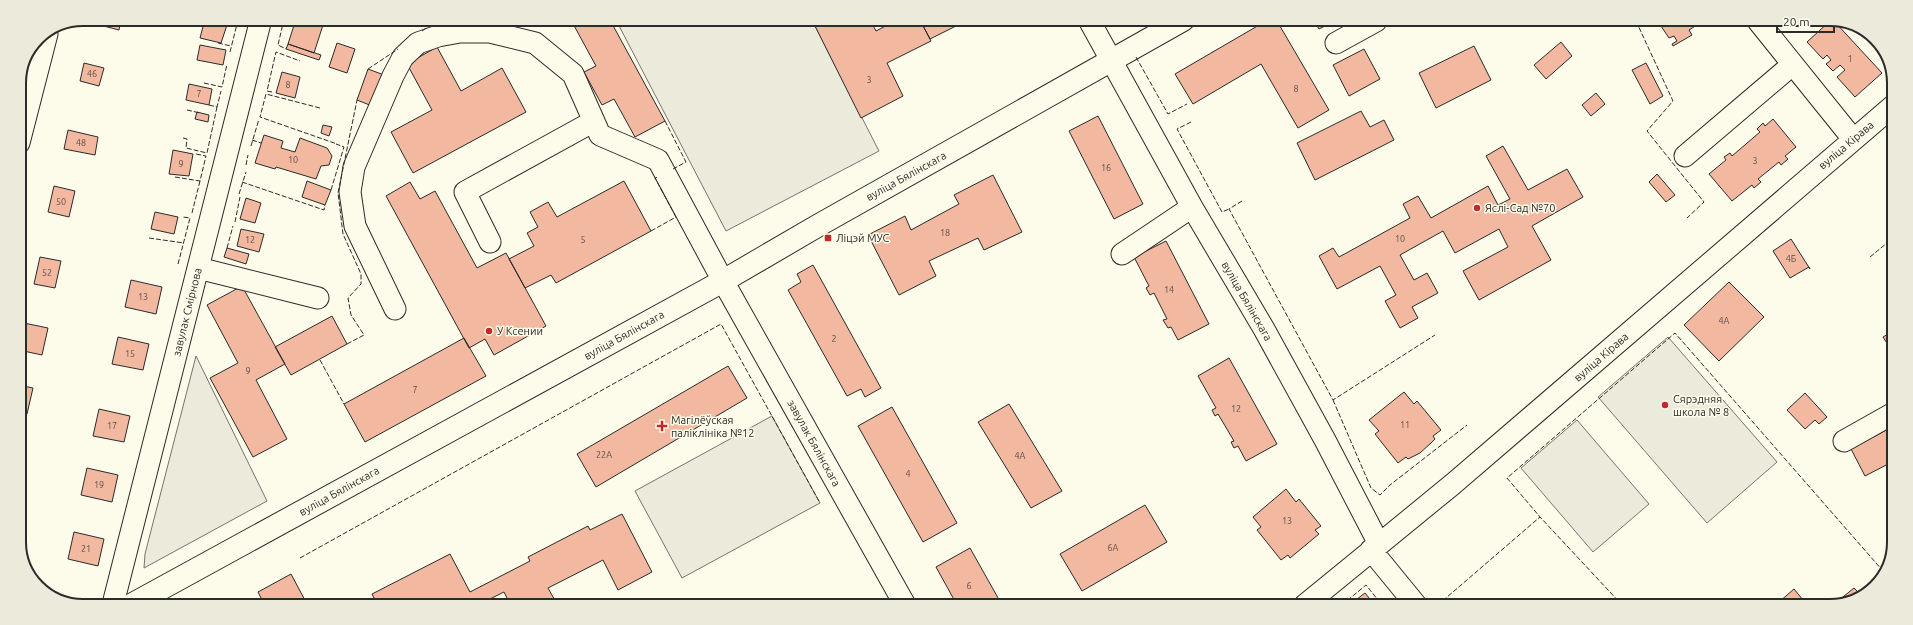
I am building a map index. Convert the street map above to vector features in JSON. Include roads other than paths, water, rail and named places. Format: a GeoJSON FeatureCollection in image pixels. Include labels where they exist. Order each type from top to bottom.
{"type":"FeatureCollection","features":[{"type":"Feature","properties":{"kind":"main road","name":"вуліца Бялінскага"},"geometry":{"type":"LineString","coordinates":[[142,599],[723,281],[819,225],[1172,26]]}},
{"type":"Feature","properties":{"kind":"street","name":"завулак Смірнова"},"geometry":{"type":"LineString","coordinates":[[114,599],[259,26]]}},
{"type":"Feature","properties":{"kind":"street","name":"вуліца Бялінскага"},"geometry":{"type":"LineString","coordinates":[[1092,26],[1192,207],[1264,328],[1325,440],[1375,547],[1411,599]]}},
{"type":"Feature","properties":{"kind":"street"},"geometry":{"type":"LineString","coordinates":[[1336,43],[1367,26]]}},
{"type":"Feature","properties":{"kind":"street"},"geometry":{"type":"LineString","coordinates":[[1762,26],[1853,139]]}},
{"type":"Feature","properties":{"kind":"street","name":"завулак Бялінскага"},"geometry":{"type":"LineString","coordinates":[[395,309],[355,226],[350,192],[354,167],[393,76],[403,57],[418,43],[438,36],[460,32],[490,32],[535,43],[573,74],[600,135],[658,160],[723,281],[902,599]]}},
{"type":"Feature","properties":{"kind":"street"},"geometry":{"type":"LineString","coordinates":[[26,116],[45,41]]}},
{"type":"Feature","properties":{"kind":"street"},"geometry":{"type":"LineString","coordinates":[[1685,156],[1792,65]]}},
{"type":"Feature","properties":{"kind":"street","name":"вуліца Кірава"},"geometry":{"type":"LineString","coordinates":[[1312,599],[1453,484],[1853,139],[1887,112]]}},
{"type":"Feature","properties":{"kind":"street"},"geometry":{"type":"LineString","coordinates":[[490,242],[465,192],[594,122]]}},
{"type":"Feature","properties":{"kind":"street"},"geometry":{"type":"LineString","coordinates":[[1122,254],[1192,207]]}},
{"type":"Feature","properties":{"kind":"street"},"geometry":{"type":"LineString","coordinates":[[198,268],[318,298]]}},
{"type":"Feature","properties":{"kind":"street"},"geometry":{"type":"LineString","coordinates":[[1844,441],[1887,417]]}},
{"type":"Feature","properties":{"kind":"place","name":"Яслі-Сад №70"},"geometry":{"type":"Point","coordinates":[1477,208]}},
{"type":"Feature","properties":{"kind":"place","name":"Ліцэй МУС"},"geometry":{"type":"Point","coordinates":[828,238]}},
{"type":"Feature","properties":{"kind":"place","name":"У Ксении"},"geometry":{"type":"Point","coordinates":[489,331]}},
{"type":"Feature","properties":{"kind":"place","name":"Сярэдняя школа № 8"},"geometry":{"type":"Point","coordinates":[1665,405]}},
{"type":"Feature","properties":{"kind":"place","name":"Магілёўская паліклініка №12"},"geometry":{"type":"Point","coordinates":[662,426]}}]}
